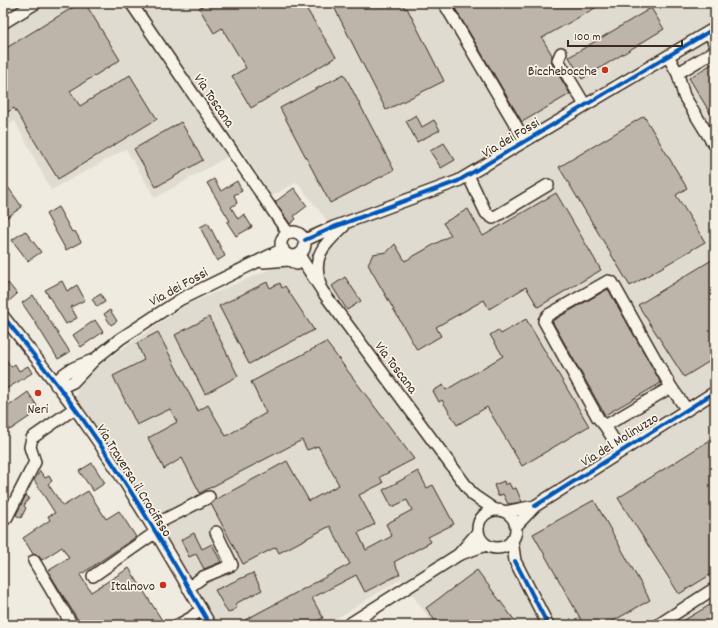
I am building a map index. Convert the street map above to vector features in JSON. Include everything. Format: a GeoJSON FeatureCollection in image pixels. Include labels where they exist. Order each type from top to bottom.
{"type":"FeatureCollection","features":[{"type":"Feature","properties":{"kind":"street"},"geometry":{"type":"LineString","coordinates":[[3,23],[36,3]]}},
{"type":"Feature","properties":{"kind":"street","name":"Via Toscana"},"geometry":{"type":"LineString","coordinates":[[131,3],[274,215],[288,233]]}},
{"type":"Feature","properties":{"kind":"street"},"geometry":{"type":"LineString","coordinates":[[444,3],[525,141]]}},
{"type":"Feature","properties":{"kind":"street"},"geometry":{"type":"LineString","coordinates":[[712,28],[715,46]]}},
{"type":"Feature","properties":{"kind":"street","name":"Via dei Fossi"},"geometry":{"type":"LineString","coordinates":[[305,240],[348,222],[458,181],[668,56],[712,28]]}},
{"type":"Feature","properties":{"kind":"street"},"geometry":{"type":"LineString","coordinates":[[678,73],[715,51]]}},
{"type":"Feature","properties":{"kind":"street"},"geometry":{"type":"LineString","coordinates":[[561,53],[558,60],[585,105]]}},
{"type":"Feature","properties":{"kind":"street"},"geometry":{"type":"LineString","coordinates":[[668,56],[678,73],[684,96],[713,143]]}},
{"type":"Feature","properties":{"kind":"street"},"geometry":{"type":"LineString","coordinates":[[468,175],[486,213],[493,218],[548,186]]}},
{"type":"Feature","properties":{"kind":"street"},"geometry":{"type":"LineString","coordinates":[[252,263],[276,244],[278,234],[274,215]]}},
{"type":"Feature","properties":{"kind":"street"},"geometry":{"type":"LineString","coordinates":[[322,292],[317,273],[317,260],[322,248],[348,222]]}},
{"type":"Feature","properties":{"kind":"street"},"geometry":{"type":"LineString","coordinates":[[288,233],[298,233],[305,240],[304,250],[299,254],[288,254],[283,250],[282,242],[288,233]]}},
{"type":"Feature","properties":{"kind":"street","name":"Via dei Fossi"},"geometry":{"type":"LineString","coordinates":[[56,385],[68,384],[74,374],[120,339],[181,299],[252,263],[283,250]]}},
{"type":"Feature","properties":{"kind":"street","name":"Via Toscana"},"geometry":{"type":"LineString","coordinates":[[299,254],[322,292],[473,495],[480,519]]}},
{"type":"Feature","properties":{"kind":"street"},"geometry":{"type":"LineString","coordinates":[[252,263],[289,260],[308,270]]}},
{"type":"Feature","properties":{"kind":"street"},"geometry":{"type":"LineString","coordinates":[[621,451],[598,418],[544,321],[548,315],[608,281],[612,282],[671,387],[687,410]]}},
{"type":"Feature","properties":{"kind":"street","name":"Via Traversa il Crocifisso"},"geometry":{"type":"LineString","coordinates":[[3,316],[48,372],[112,462],[154,529],[210,625]]}},
{"type":"Feature","properties":{"kind":"street"},"geometry":{"type":"LineString","coordinates":[[48,372],[74,374]]}},
{"type":"Feature","properties":{"kind":"street","name":"Via dei Fossi"},"geometry":{"type":"LineString","coordinates":[[73,406],[74,374]]}},
{"type":"Feature","properties":{"kind":"street"},"geometry":{"type":"LineString","coordinates":[[605,426],[671,387]]}},
{"type":"Feature","properties":{"kind":"street","name":"Via del Molinuzzo"},"geometry":{"type":"LineString","coordinates":[[516,526],[535,506],[715,392]]}},
{"type":"Feature","properties":{"kind":"street"},"geometry":{"type":"LineString","coordinates":[[3,521],[7,517],[35,462],[30,447],[32,438],[73,406]]}},
{"type":"Feature","properties":{"kind":"street","name":"Via Toscana"},"geometry":{"type":"LineString","coordinates":[[473,495],[500,511]]}},
{"type":"Feature","properties":{"kind":"street"},"geometry":{"type":"LineString","coordinates":[[93,576],[154,529],[209,497]]}},
{"type":"Feature","properties":{"kind":"street","name":"Via del Molinuzzo"},"geometry":{"type":"LineString","coordinates":[[500,511],[535,506]]}},
{"type":"Feature","properties":{"kind":"street"},"geometry":{"type":"LineString","coordinates":[[486,545],[479,537],[478,532],[480,519],[484,514],[500,511],[510,515],[516,526],[512,540],[515,561],[548,625]]}},
{"type":"Feature","properties":{"kind":"street"},"geometry":{"type":"LineString","coordinates":[[188,588],[203,577],[232,565],[216,532]]}},
{"type":"Feature","properties":{"kind":"street"},"geometry":{"type":"LineString","coordinates":[[458,555],[478,532]]}},
{"type":"Feature","properties":{"kind":"street"},"geometry":{"type":"LineString","coordinates":[[498,548],[508,544],[512,540]]}},
{"type":"Feature","properties":{"kind":"street"},"geometry":{"type":"LineString","coordinates":[[348,625],[458,555],[486,545],[498,548],[515,561]]}},
{"type":"Feature","properties":{"kind":"street"},"geometry":{"type":"LineString","coordinates":[[34,561],[72,625]]}},
{"type":"Feature","properties":{"kind":"street"},"geometry":{"type":"LineString","coordinates":[[658,625],[715,588]]}},
{"type":"Feature","properties":{"kind":"street"},"geometry":{"type":"LineString","coordinates":[[178,625],[191,618],[200,609]]}},
{"type":"Feature","properties":{"kind":"shaded area"},"geometry":{"type":"Polygon","coordinates":[[[3,3],[715,3],[715,625],[434,625],[401,579],[326,625],[217,625],[158,527],[76,400],[79,381],[84,375],[186,305],[341,239],[297,182],[272,196],[241,149],[155,198],[126,149],[51,190],[15,121],[3,128],[3,3]]]}},
{"type":"Feature","properties":{"kind":"building"},"geometry":{"type":"Polygon","coordinates":[[[80,3],[85,3],[120,60],[70,91],[80,106],[130,75],[157,119],[58,179],[14,108],[3,115],[3,50],[80,3]]]}},
{"type":"Feature","properties":{"kind":"building"},"geometry":{"type":"Polygon","coordinates":[[[207,3],[303,3],[336,57],[251,108],[232,76],[246,68],[222,28],[214,33],[199,8],[207,3]]]}},
{"type":"Feature","properties":{"kind":"building"},"geometry":{"type":"Polygon","coordinates":[[[332,3],[402,3],[405,9],[407,8],[444,81],[386,110],[332,3]]]}},
{"type":"Feature","properties":{"kind":"building"},"geometry":{"type":"Polygon","coordinates":[[[452,3],[604,3],[542,38],[552,55],[552,64],[570,94],[522,122],[452,3]]]}},
{"type":"Feature","properties":{"kind":"building"},"geometry":{"type":"Polygon","coordinates":[[[651,8],[664,29],[582,79],[569,57],[651,8]]]}},
{"type":"Feature","properties":{"kind":"building"},"geometry":{"type":"Polygon","coordinates":[[[715,62],[715,121],[689,78],[715,62]]]}},
{"type":"Feature","properties":{"kind":"building"},"geometry":{"type":"Polygon","coordinates":[[[344,74],[394,170],[330,203],[280,108],[344,74]]]}},
{"type":"Feature","properties":{"kind":"building"},"geometry":{"type":"Polygon","coordinates":[[[416,115],[422,127],[434,120],[440,130],[417,142],[406,121],[416,115]]]}},
{"type":"Feature","properties":{"kind":"building"},"geometry":{"type":"Polygon","coordinates":[[[644,116],[687,188],[676,195],[705,242],[630,286],[559,167],[644,116]]]}},
{"type":"Feature","properties":{"kind":"building"},"geometry":{"type":"Polygon","coordinates":[[[181,122],[203,160],[156,187],[134,149],[181,122]]]}},
{"type":"Feature","properties":{"kind":"building"},"geometry":{"type":"Polygon","coordinates":[[[444,143],[455,160],[441,168],[430,151],[444,143]]]}},
{"type":"Feature","properties":{"kind":"building"},"geometry":{"type":"Polygon","coordinates":[[[214,179],[221,191],[237,181],[242,191],[234,195],[237,203],[231,207],[238,219],[244,214],[252,227],[236,236],[227,222],[230,221],[207,183],[214,179]]]}},
{"type":"Feature","properties":{"kind":"building"},"geometry":{"type":"Polygon","coordinates":[[[3,180],[22,207],[3,220],[3,180]]]}},
{"type":"Feature","properties":{"kind":"building"},"geometry":{"type":"Polygon","coordinates":[[[294,188],[307,206],[294,216],[296,219],[290,224],[275,202],[294,188]]]}},
{"type":"Feature","properties":{"kind":"building"},"geometry":{"type":"Polygon","coordinates":[[[556,193],[601,270],[538,307],[526,287],[489,309],[484,300],[436,327],[441,336],[417,350],[368,264],[373,254],[387,252],[395,244],[405,261],[451,235],[443,223],[468,209],[483,236],[556,193]]]}},
{"type":"Feature","properties":{"kind":"building"},"geometry":{"type":"Polygon","coordinates":[[[58,207],[72,232],[75,231],[81,242],[66,250],[46,214],[58,207]]]}},
{"type":"Feature","properties":{"kind":"building"},"geometry":{"type":"Polygon","coordinates":[[[208,223],[225,256],[217,261],[200,227],[208,223]]]}},
{"type":"Feature","properties":{"kind":"building"},"geometry":{"type":"Polygon","coordinates":[[[25,231],[41,252],[28,261],[12,240],[25,231]]]}},
{"type":"Feature","properties":{"kind":"building"},"geometry":{"type":"Polygon","coordinates":[[[715,258],[715,358],[684,377],[638,305],[715,258]]]}},
{"type":"Feature","properties":{"kind":"building"},"geometry":{"type":"Polygon","coordinates":[[[345,277],[361,301],[347,310],[332,286],[345,277]]]}},
{"type":"Feature","properties":{"kind":"building"},"geometry":{"type":"Polygon","coordinates":[[[62,281],[67,291],[77,285],[85,300],[71,307],[77,318],[66,324],[45,290],[62,281]]]}},
{"type":"Feature","properties":{"kind":"building"},"geometry":{"type":"Polygon","coordinates":[[[267,282],[270,288],[280,283],[282,288],[285,286],[314,330],[249,364],[219,306],[267,282]]]}},
{"type":"Feature","properties":{"kind":"building"},"geometry":{"type":"Polygon","coordinates":[[[8,283],[17,294],[8,302],[3,296],[3,287],[8,283]]]}},
{"type":"Feature","properties":{"kind":"building"},"geometry":{"type":"Polygon","coordinates":[[[608,289],[661,383],[605,415],[552,321],[608,289]]]}},
{"type":"Feature","properties":{"kind":"building"},"geometry":{"type":"Polygon","coordinates":[[[101,294],[105,302],[97,307],[92,299],[101,294]]]}},
{"type":"Feature","properties":{"kind":"building"},"geometry":{"type":"Polygon","coordinates":[[[33,295],[70,352],[58,359],[22,303],[33,295]]]}},
{"type":"Feature","properties":{"kind":"building"},"geometry":{"type":"Polygon","coordinates":[[[110,310],[117,321],[111,325],[104,314],[110,310]]]}},
{"type":"Feature","properties":{"kind":"building"},"geometry":{"type":"Polygon","coordinates":[[[209,317],[238,376],[205,394],[175,335],[209,317]]]}},
{"type":"Feature","properties":{"kind":"building"},"geometry":{"type":"Polygon","coordinates":[[[526,319],[589,426],[522,466],[487,407],[457,425],[442,400],[439,402],[433,391],[443,385],[446,390],[503,356],[490,335],[498,330],[501,334],[526,319]]]}},
{"type":"Feature","properties":{"kind":"building"},"geometry":{"type":"Polygon","coordinates":[[[95,320],[103,332],[81,347],[73,335],[95,320]]]}},
{"type":"Feature","properties":{"kind":"building"},"geometry":{"type":"Polygon","coordinates":[[[158,332],[198,411],[208,405],[226,436],[266,413],[251,382],[326,342],[414,459],[380,477],[383,483],[359,495],[375,524],[358,533],[366,550],[392,536],[386,524],[412,510],[407,500],[392,507],[383,490],[418,471],[427,488],[433,485],[454,524],[428,537],[431,542],[394,562],[400,574],[365,592],[356,575],[312,598],[323,618],[309,625],[248,625],[245,620],[350,564],[330,526],[279,553],[276,547],[243,564],[211,504],[215,500],[287,461],[309,501],[339,485],[318,446],[307,450],[302,440],[200,493],[182,458],[164,469],[148,438],[177,422],[170,409],[137,425],[113,376],[144,360],[137,343],[158,332]]]}},
{"type":"Feature","properties":{"kind":"building"},"geometry":{"type":"Polygon","coordinates":[[[3,355],[11,367],[15,364],[19,371],[28,366],[32,373],[3,391],[3,355]]]}},
{"type":"Feature","properties":{"kind":"building"},"geometry":{"type":"Polygon","coordinates":[[[28,392],[37,406],[35,408],[38,411],[10,430],[3,420],[3,410],[28,392]]]}},
{"type":"Feature","properties":{"kind":"building"},"geometry":{"type":"Polygon","coordinates":[[[715,437],[715,572],[679,594],[618,498],[715,437]]]}},
{"type":"Feature","properties":{"kind":"building"},"geometry":{"type":"Polygon","coordinates":[[[92,463],[105,483],[93,491],[79,471],[92,463]]]}},
{"type":"Feature","properties":{"kind":"building"},"geometry":{"type":"Polygon","coordinates":[[[40,471],[45,478],[49,476],[52,481],[48,484],[63,506],[88,491],[106,519],[119,511],[136,537],[80,575],[91,592],[129,568],[165,625],[81,625],[48,571],[69,558],[62,547],[42,560],[38,555],[33,554],[23,538],[50,520],[48,516],[55,513],[34,480],[40,471]]]}},
{"type":"Feature","properties":{"kind":"building"},"geometry":{"type":"Polygon","coordinates":[[[504,481],[505,485],[509,483],[512,489],[516,488],[522,502],[508,504],[503,494],[498,496],[494,485],[504,481]]]}},
{"type":"Feature","properties":{"kind":"building"},"geometry":{"type":"Polygon","coordinates":[[[26,495],[29,498],[24,506],[26,508],[21,518],[16,515],[26,495]]]}},
{"type":"Feature","properties":{"kind":"building"},"geometry":{"type":"Polygon","coordinates":[[[594,500],[650,600],[606,625],[584,625],[533,534],[594,500]]]}},
{"type":"Feature","properties":{"kind":"building"},"geometry":{"type":"Polygon","coordinates":[[[194,533],[202,549],[212,544],[221,562],[204,569],[196,554],[189,557],[181,540],[194,533]]]}},
{"type":"Feature","properties":{"kind":"building"},"geometry":{"type":"Polygon","coordinates":[[[477,570],[518,625],[438,625],[426,608],[477,570]]]}},
{"type":"Feature","properties":{"kind":"building"},"geometry":{"type":"Polygon","coordinates":[[[253,573],[262,590],[235,604],[237,608],[228,613],[215,590],[253,573]]]}},
{"type":"Feature","properties":{"kind":"building"},"geometry":{"type":"Polygon","coordinates":[[[715,602],[715,625],[676,625],[715,602]]]}},
{"type":"Feature","properties":{"kind":"cycle path"},"geometry":{"type":"LineString","coordinates":[[305,240],[334,227],[458,181],[715,28]]}},
{"type":"Feature","properties":{"kind":"cycle path"},"geometry":{"type":"LineString","coordinates":[[3,316],[65,394],[101,446],[149,522],[210,625]]}},
{"type":"Feature","properties":{"kind":"cycle path"},"geometry":{"type":"LineString","coordinates":[[535,506],[715,392]]}},
{"type":"Feature","properties":{"kind":"cycle path"},"geometry":{"type":"LineString","coordinates":[[515,561],[548,625]]}},
{"type":"Feature","properties":{"kind":"place","name":"Bicchebocche"},"geometry":{"type":"Point","coordinates":[605,70]}},
{"type":"Feature","properties":{"kind":"place","name":"Neri"},"geometry":{"type":"Point","coordinates":[38,393]}},
{"type":"Feature","properties":{"kind":"place","name":"Italnovo"},"geometry":{"type":"Point","coordinates":[163,585]}}]}
